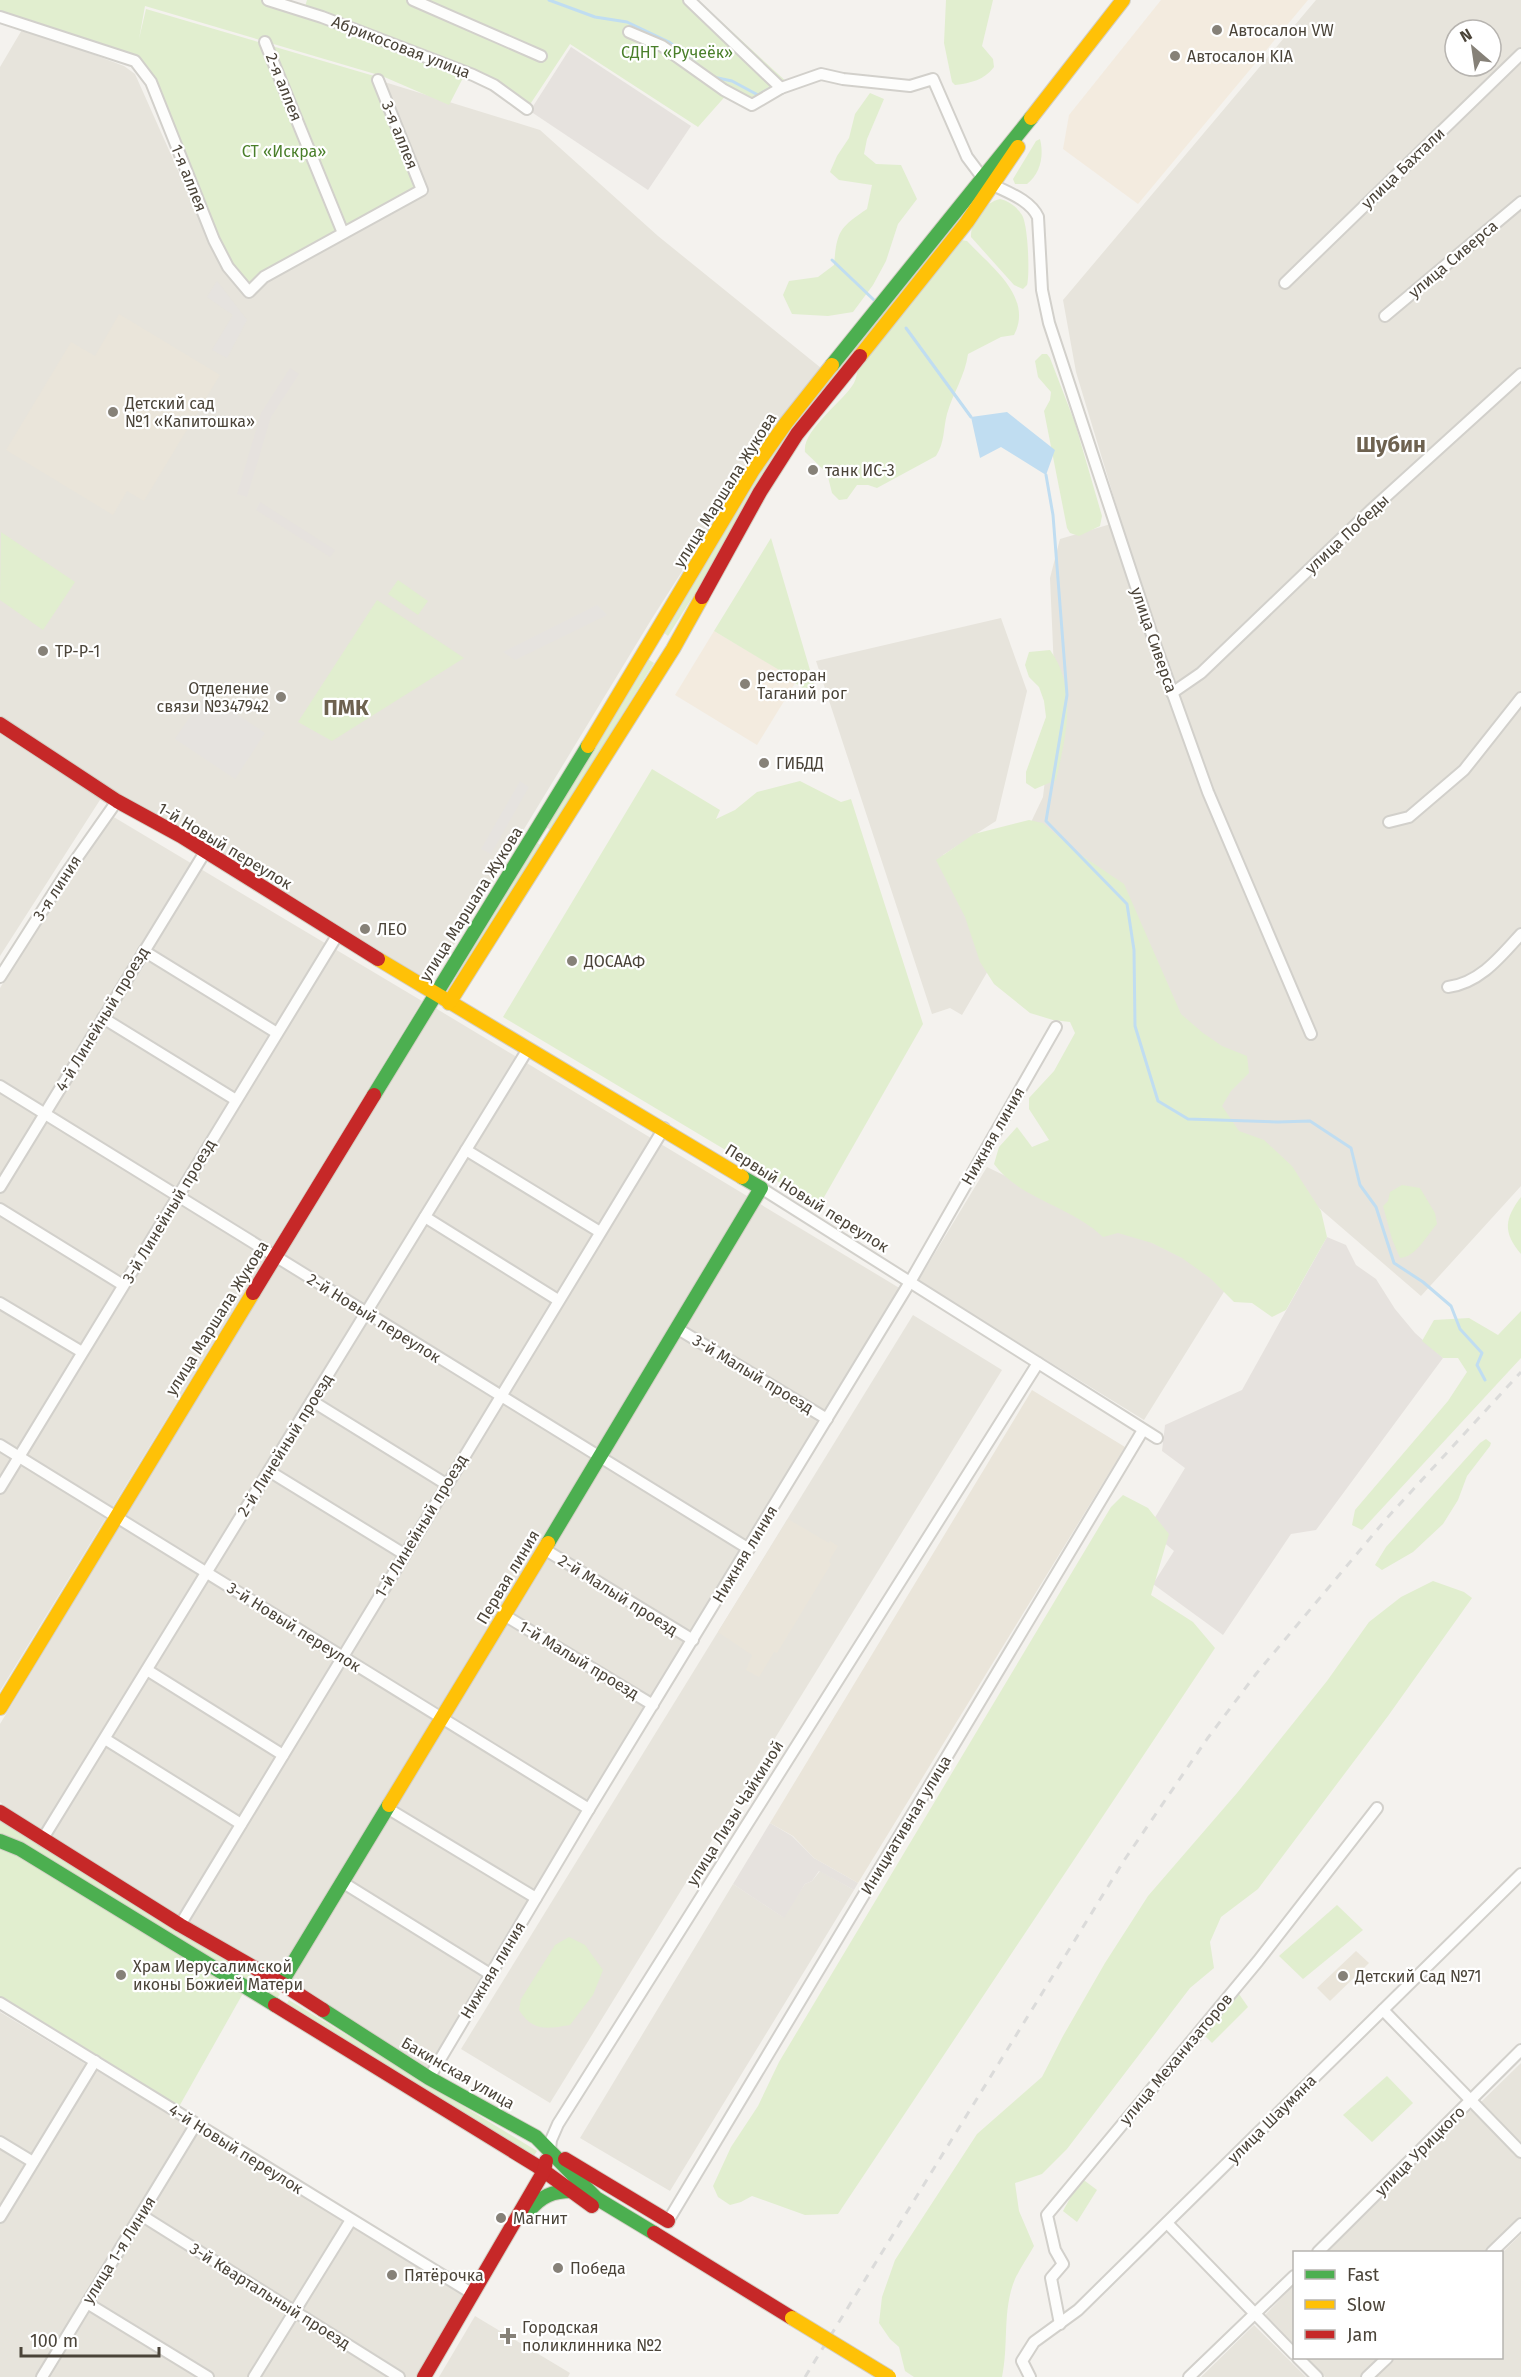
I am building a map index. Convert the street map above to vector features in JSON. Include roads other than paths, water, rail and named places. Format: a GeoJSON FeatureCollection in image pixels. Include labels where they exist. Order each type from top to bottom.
{"type":"FeatureCollection","features":[{"type":"Feature","properties":{"kind":"main road"},"geometry":{"type":"LineString","coordinates":[[1012,147],[1123,0]]}},
{"type":"Feature","properties":{"kind":"main road"},"geometry":{"type":"LineString","coordinates":[[1012,147],[1132,0]]}},
{"type":"Feature","properties":{"kind":"main road","name":"улица Маршала Жукова"},"geometry":{"type":"LineString","coordinates":[[0,1707],[654,638],[718,526],[786,423],[987,181],[1012,147]]}},
{"type":"Feature","properties":{"kind":"main road","name":"улица Маршала Жукова"},"geometry":{"type":"LineString","coordinates":[[449,1002],[673,649],[760,492],[797,434],[967,222],[987,181]]}},
{"type":"Feature","properties":{"kind":"main road"},"geometry":{"type":"LineString","coordinates":[[654,638],[673,649]]}},
{"type":"Feature","properties":{"kind":"main road","name":"1-й Новый переулок"},"geometry":{"type":"LineString","coordinates":[[0,724],[117,801],[205,852],[435,994]]}},
{"type":"Feature","properties":{"kind":"main road"},"geometry":{"type":"LineString","coordinates":[[536,830],[552,841]]}},
{"type":"Feature","properties":{"kind":"main road","name":"Первый Новый переулок"},"geometry":{"type":"LineString","coordinates":[[435,994],[664,1128],[761,1188]]}},
{"type":"Feature","properties":{"kind":"main road","name":"Первая линия"},"geometry":{"type":"LineString","coordinates":[[281,1983],[678,1329],[761,1188]]}},
{"type":"Feature","properties":{"kind":"main road","name":"Бакинская улица"},"geometry":{"type":"LineString","coordinates":[[0,1812],[180,1925],[281,1983],[429,2078],[536,2137],[550,2149],[583,2189]]}},
{"type":"Feature","properties":{"kind":"main road","name":"Бакинская улица"},"geometry":{"type":"LineString","coordinates":[[0,1841],[20,1849],[544,2171],[583,2189],[871,2377]]}},
{"type":"Feature","properties":{"kind":"main road","name":"улица Лизы Чайкиной"},"geometry":{"type":"LineString","coordinates":[[424,2377],[544,2171],[550,2149]]}},
{"type":"Feature","properties":{"kind":"main road"},"geometry":{"type":"LineString","coordinates":[[583,2189],[668,2221]]}},
{"type":"Feature","properties":{"kind":"main road","name":"улица Лизы Чайкиной"},"geometry":{"type":"LineString","coordinates":[[475,2291],[539,2198],[551,2191],[583,2189]]}},
{"type":"Feature","properties":{"kind":"main road","name":"Бакинская улица"},"geometry":{"type":"LineString","coordinates":[[790,2322],[889,2377]]}},
{"type":"Feature","properties":{"kind":"street","name":"Абрикосовая улица"},"geometry":{"type":"LineString","coordinates":[[268,0],[310,13],[473,75],[494,85],[527,109]]}},
{"type":"Feature","properties":{"kind":"street"},"geometry":{"type":"LineString","coordinates":[[310,13],[313,0]]}},
{"type":"Feature","properties":{"kind":"street"},"geometry":{"type":"LineString","coordinates":[[412,0],[541,56]]}},
{"type":"Feature","properties":{"kind":"street"},"geometry":{"type":"LineString","coordinates":[[688,0],[781,88]]}},
{"type":"Feature","properties":{"kind":"street","name":"1-я аллея"},"geometry":{"type":"LineString","coordinates":[[0,17],[135,61],[151,82],[214,240],[228,267],[249,292],[264,277],[343,233]]}},
{"type":"Feature","properties":{"kind":"street"},"geometry":{"type":"LineString","coordinates":[[629,32],[662,46],[724,90],[752,105],[781,88],[821,74],[843,79],[910,86],[933,79],[967,157],[987,181]]}},
{"type":"Feature","properties":{"kind":"street","name":"2-я аллея"},"geometry":{"type":"LineString","coordinates":[[265,42],[343,233]]}},
{"type":"Feature","properties":{"kind":"street","name":"улица Бахтали"},"geometry":{"type":"LineString","coordinates":[[1285,283],[1521,54]]}},
{"type":"Feature","properties":{"kind":"street","name":"3-я аллея"},"geometry":{"type":"LineString","coordinates":[[343,233],[422,190],[378,80]]}},
{"type":"Feature","properties":{"kind":"street","name":"улица Сиверса"},"geometry":{"type":"LineString","coordinates":[[987,181],[1020,198],[1035,211],[1041,234],[1042,290],[1049,323],[1172,693],[1208,792],[1311,1034]]}},
{"type":"Feature","properties":{"kind":"street","name":"улица Сиверса"},"geometry":{"type":"LineString","coordinates":[[1384,316],[1521,202]]}},
{"type":"Feature","properties":{"kind":"street","name":"улица Победы"},"geometry":{"type":"LineString","coordinates":[[1172,693],[1201,673],[1370,511],[1521,374]]}},
{"type":"Feature","properties":{"kind":"street"},"geometry":{"type":"LineString","coordinates":[[1389,822],[1409,817],[1464,770],[1521,698]]}},
{"type":"Feature","properties":{"kind":"street","name":"3-я линия"},"geometry":{"type":"LineString","coordinates":[[0,977],[65,875],[117,801]]}},
{"type":"Feature","properties":{"kind":"street","name":"4-й Линейный проезд"},"geometry":{"type":"LineString","coordinates":[[0,1187],[205,852]]}},
{"type":"Feature","properties":{"kind":"street","name":"3-й Линейный проезд"},"geometry":{"type":"LineString","coordinates":[[0,1488],[338,934]]}},
{"type":"Feature","properties":{"kind":"street"},"geometry":{"type":"LineString","coordinates":[[1448,987],[1463,984],[1484,971],[1521,934]]}},
{"type":"Feature","properties":{"kind":"street"},"geometry":{"type":"LineString","coordinates":[[144,951],[277,1033]]}},
{"type":"Feature","properties":{"kind":"street"},"geometry":{"type":"LineString","coordinates":[[103,1018],[236,1100]]}},
{"type":"Feature","properties":{"kind":"street","name":"Нижняя линия"},"geometry":{"type":"LineString","coordinates":[[429,2078],[589,1809],[910,1282],[1056,1027]]}},
{"type":"Feature","properties":{"kind":"street","name":"2-й Линейный проезд"},"geometry":{"type":"LineString","coordinates":[[42,1840],[528,1049]]}},
{"type":"Feature","properties":{"kind":"street","name":"2-й Новый переулок"},"geometry":{"type":"LineString","coordinates":[[0,1086],[749,1549]]}},
{"type":"Feature","properties":{"kind":"street","name":"1-й Линейный проезд"},"geometry":{"type":"LineString","coordinates":[[180,1925],[664,1128]]}},
{"type":"Feature","properties":{"kind":"street"},"geometry":{"type":"LineString","coordinates":[[466,1150],[600,1232]]}},
{"type":"Feature","properties":{"kind":"street","name":"Первый Новый переулок"},"geometry":{"type":"LineString","coordinates":[[761,1188],[1157,1438]]}},
{"type":"Feature","properties":{"kind":"street"},"geometry":{"type":"LineString","coordinates":[[0,1209],[123,1285]]}},
{"type":"Feature","properties":{"kind":"street"},"geometry":{"type":"LineString","coordinates":[[425,1217],[558,1300]]}},
{"type":"Feature","properties":{"kind":"street"},"geometry":{"type":"LineString","coordinates":[[0,1303],[82,1352]]}},
{"type":"Feature","properties":{"kind":"street","name":"3-й Малый проезд"},"geometry":{"type":"LineString","coordinates":[[678,1329],[827,1419]]}},
{"type":"Feature","properties":{"kind":"street","name":"улица Лизы Чайкиной"},"geometry":{"type":"LineString","coordinates":[[550,2149],[551,2140],[565,2114],[1038,1363]]}},
{"type":"Feature","properties":{"kind":"street"},"geometry":{"type":"LineString","coordinates":[[312,1401],[446,1484]]}},
{"type":"Feature","properties":{"kind":"street","name":"Инициативная улица"},"geometry":{"type":"LineString","coordinates":[[668,2221],[1143,1430]]}},
{"type":"Feature","properties":{"kind":"street","name":"3-й Новый переулок"},"geometry":{"type":"LineString","coordinates":[[0,1445],[589,1809]]}},
{"type":"Feature","properties":{"kind":"street"},"geometry":{"type":"LineString","coordinates":[[269,1471],[404,1554]]}},
{"type":"Feature","properties":{"kind":"street","name":"2-й Малый проезд"},"geometry":{"type":"LineString","coordinates":[[544,1549],[693,1640]]}},
{"type":"Feature","properties":{"kind":"street","name":"1-й Малый проезд"},"geometry":{"type":"LineString","coordinates":[[504,1615],[653,1705]]}},
{"type":"Feature","properties":{"kind":"street"},"geometry":{"type":"LineString","coordinates":[[147,1670],[283,1755]]}},
{"type":"Feature","properties":{"kind":"street"},"geometry":{"type":"LineString","coordinates":[[105,1739],[241,1824]]}},
{"type":"Feature","properties":{"kind":"street"},"geometry":{"type":"LineString","coordinates":[[387,1808],[536,1898]]}},
{"type":"Feature","properties":{"kind":"street","name":"улица Механизаторов"},"geometry":{"type":"LineString","coordinates":[[1060,2324],[1051,2278],[1064,2264],[1055,2250],[1047,2215],[1258,1961],[1377,1808]]}},
{"type":"Feature","properties":{"kind":"street","name":"улица Шаумяна"},"geometry":{"type":"LineString","coordinates":[[1030,2377],[1022,2361],[1034,2342],[1078,2310],[1521,1874]]}},
{"type":"Feature","properties":{"kind":"street"},"geometry":{"type":"LineString","coordinates":[[342,1882],[490,1974]]}},
{"type":"Feature","properties":{"kind":"street","name":"4-й Новый переулок"},"geometry":{"type":"LineString","coordinates":[[0,2003],[351,2220],[475,2291]]}},
{"type":"Feature","properties":{"kind":"street"},"geometry":{"type":"LineString","coordinates":[[1383,2010],[1521,2152]]}},
{"type":"Feature","properties":{"kind":"street","name":"улица Урицкого"},"geometry":{"type":"LineString","coordinates":[[1320,2251],[1521,2050]]}},
{"type":"Feature","properties":{"kind":"street"},"geometry":{"type":"LineString","coordinates":[[0,2217],[95,2061]]}},
{"type":"Feature","properties":{"kind":"street","name":"улица 1-я Линия"},"geometry":{"type":"LineString","coordinates":[[42,2377],[196,2124]]}},
{"type":"Feature","properties":{"kind":"street"},"geometry":{"type":"LineString","coordinates":[[0,2142],[33,2162]]}},
{"type":"Feature","properties":{"kind":"street","name":"3-й Квартальный проезд"},"geometry":{"type":"LineString","coordinates":[[141,2215],[399,2377]]}},
{"type":"Feature","properties":{"kind":"street"},"geometry":{"type":"LineString","coordinates":[[254,2377],[351,2220]]}},
{"type":"Feature","properties":{"kind":"street"},"geometry":{"type":"LineString","coordinates":[[1167,2223],[1293,2353]]}},
{"type":"Feature","properties":{"kind":"street"},"geometry":{"type":"LineString","coordinates":[[1494,2251],[1521,2224]]}},
{"type":"Feature","properties":{"kind":"street"},"geometry":{"type":"LineString","coordinates":[[1190,2377],[1293,2277]]}},
{"type":"Feature","properties":{"kind":"street"},"geometry":{"type":"LineString","coordinates":[[87,2303],[208,2377]]}},
{"type":"Feature","properties":{"kind":"street"},"geometry":{"type":"LineString","coordinates":[[1299,2359],[1317,2377]]}},
{"type":"Feature","properties":{"kind":"street"},"geometry":{"type":"LineString","coordinates":[[1367,2377],[1385,2359]]}},
{"type":"Feature","properties":{"kind":"water"},"geometry":{"type":"Polygon","coordinates":[[[1007,412],[1055,450],[1046,475],[1001,447],[980,458],[971,417],[1007,412]]]}},
{"type":"Feature","properties":{"kind":"waterway"},"geometry":{"type":"LineString","coordinates":[[549,0],[595,17],[627,22],[669,42],[699,66]]}},
{"type":"Feature","properties":{"kind":"waterway"},"geometry":{"type":"LineString","coordinates":[[713,77],[732,81],[758,95],[776,85]]}},
{"type":"Feature","properties":{"kind":"waterway"},"geometry":{"type":"LineString","coordinates":[[832,260],[874,300]]}},
{"type":"Feature","properties":{"kind":"waterway"},"geometry":{"type":"LineString","coordinates":[[906,328],[971,417]]}},
{"type":"Feature","properties":{"kind":"waterway"},"geometry":{"type":"LineString","coordinates":[[1046,475],[1053,515],[1067,695],[1046,821],[1127,904],[1134,950],[1135,1026],[1158,1101],[1188,1119],[1310,1121],[1351,1148],[1360,1185],[1376,1207],[1394,1263],[1423,1282],[1451,1306],[1460,1329],[1482,1353],[1477,1365],[1485,1380]]}},
{"type":"Feature","properties":{"kind":"railway"},"geometry":{"type":"LineString","coordinates":[[805,2377],[1125,1859],[1207,1739],[1256,1674],[1387,1518],[1521,1372]]}},
{"type":"Feature","properties":{"kind":"place","name":"Автосалон VW"},"geometry":{"type":"Point","coordinates":[1217,30]}},
{"type":"Feature","properties":{"kind":"place","name":"Автосалон KIA"},"geometry":{"type":"Point","coordinates":[1175,56]}},
{"type":"Feature","properties":{"kind":"place","name":"Детский сад №1 «Капитошка»"},"geometry":{"type":"Point","coordinates":[113,412]}},
{"type":"Feature","properties":{"kind":"place","name":"танк ИС-3"},"geometry":{"type":"Point","coordinates":[813,470]}},
{"type":"Feature","properties":{"kind":"place","name":"ТР-Р-1"},"geometry":{"type":"Point","coordinates":[43,651]}},
{"type":"Feature","properties":{"kind":"place","name":"ресторан Таганий рог"},"geometry":{"type":"Point","coordinates":[745,684]}},
{"type":"Feature","properties":{"kind":"place","name":"Отделение связи №347942"},"geometry":{"type":"Point","coordinates":[281,697]}},
{"type":"Feature","properties":{"kind":"place","name":"ГИБДД"},"geometry":{"type":"Point","coordinates":[764,763]}},
{"type":"Feature","properties":{"kind":"place","name":"ЛЕО"},"geometry":{"type":"Point","coordinates":[365,929]}},
{"type":"Feature","properties":{"kind":"place","name":"ДОСААФ"},"geometry":{"type":"Point","coordinates":[572,961]}},
{"type":"Feature","properties":{"kind":"place","name":"Храм Иерусалимской иконы Божией Матери"},"geometry":{"type":"Point","coordinates":[121,1975]}},
{"type":"Feature","properties":{"kind":"place","name":"Детский Сад №71"},"geometry":{"type":"Point","coordinates":[1343,1976]}},
{"type":"Feature","properties":{"kind":"place","name":"Магнит"},"geometry":{"type":"Point","coordinates":[501,2218]}},
{"type":"Feature","properties":{"kind":"place","name":"Победа"},"geometry":{"type":"Point","coordinates":[558,2268]}},
{"type":"Feature","properties":{"kind":"place","name":"Пятёрочка"},"geometry":{"type":"Point","coordinates":[392,2275]}},
{"type":"Feature","properties":{"kind":"place","name":"Городская поликлинника №2"},"geometry":{"type":"Point","coordinates":[508,2336]}},
{"type":"Feature","properties":{"kind":"district","name":"Шубин"},"geometry":{"type":"Point","coordinates":[1391,444]}},
{"type":"Feature","properties":{"kind":"district","name":"ПМК"},"geometry":{"type":"Point","coordinates":[346,707]}},
{"type":"Feature","properties":{"kind":"park label","name":"СДНТ «Ручеёк»"},"geometry":{"type":"Point","coordinates":[677,52]}},
{"type":"Feature","properties":{"kind":"park label","name":"СТ «Искра»"},"geometry":{"type":"Point","coordinates":[284,151]}}]}
